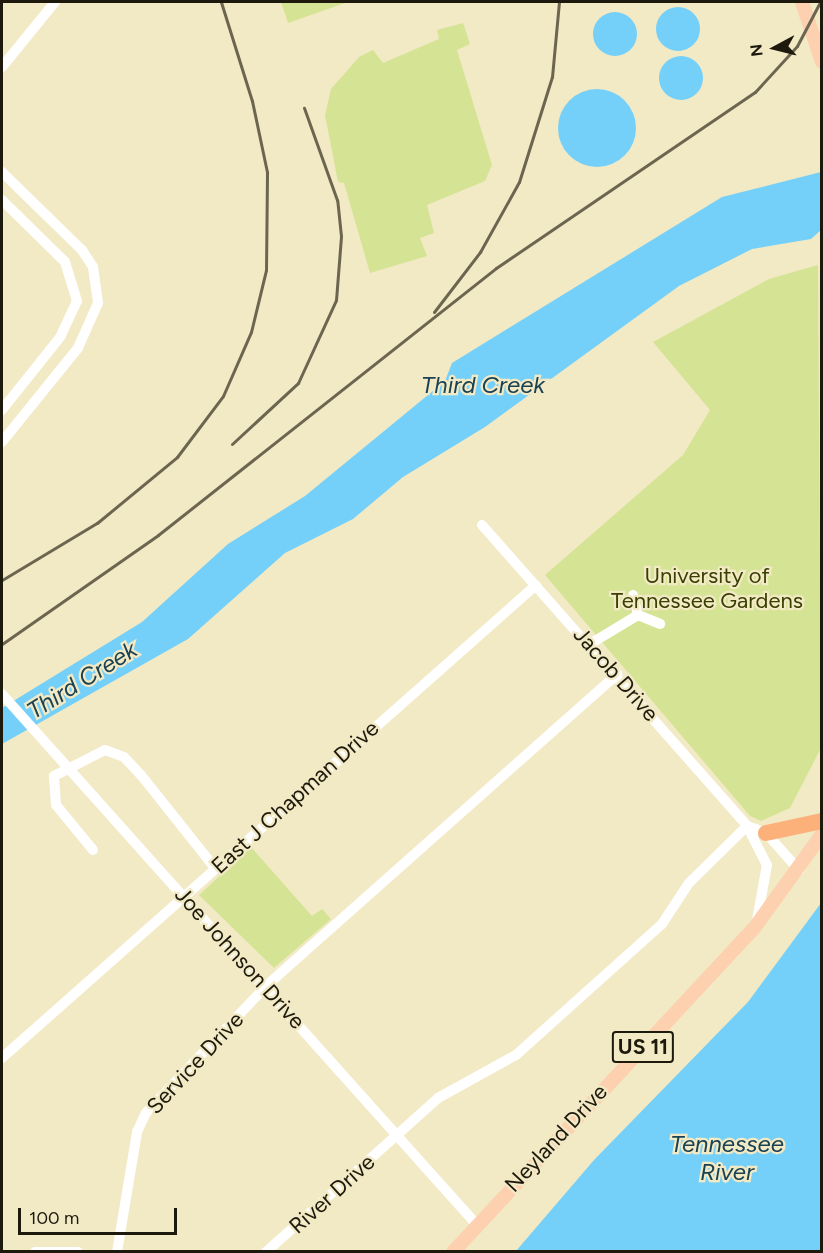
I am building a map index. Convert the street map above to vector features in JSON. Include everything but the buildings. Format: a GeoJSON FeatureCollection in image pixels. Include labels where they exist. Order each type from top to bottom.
{"type":"FeatureCollection","features":[{"type":"Feature","properties":{"kind":"highway"},"geometry":{"type":"LineString","coordinates":[[766,833],[822,820]]}},
{"type":"Feature","properties":{"kind":"main road"},"geometry":{"type":"LineString","coordinates":[[802,2],[822,63]]}},
{"type":"Feature","properties":{"kind":"main road","name":"Neyland Drive"},"geometry":{"type":"LineString","coordinates":[[453,1251],[755,927],[799,870],[822,834]]}},
{"type":"Feature","properties":{"kind":"street"},"geometry":{"type":"LineString","coordinates":[[2,67],[55,2]]}},
{"type":"Feature","properties":{"kind":"street"},"geometry":{"type":"LineString","coordinates":[[2,172],[82,250],[93,267],[98,303],[78,348],[2,442]]}},
{"type":"Feature","properties":{"kind":"street"},"geometry":{"type":"LineString","coordinates":[[2,200],[65,262],[77,301],[61,336],[2,410]]}},
{"type":"Feature","properties":{"kind":"street"},"geometry":{"type":"LineString","coordinates":[[77,301],[98,303]]}},
{"type":"Feature","properties":{"kind":"street","name":"Jacob Drive"},"geometry":{"type":"LineString","coordinates":[[482,525],[618,674],[747,826],[767,865],[755,927]]}},
{"type":"Feature","properties":{"kind":"street","name":"East J Chapman Drive"},"geometry":{"type":"LineString","coordinates":[[2,1058],[536,585]]}},
{"type":"Feature","properties":{"kind":"street"},"geometry":{"type":"LineString","coordinates":[[633,595],[638,615]]}},
{"type":"Feature","properties":{"kind":"street"},"geometry":{"type":"LineString","coordinates":[[638,615],[660,624]]}},
{"type":"Feature","properties":{"kind":"street"},"geometry":{"type":"LineString","coordinates":[[596,641],[638,615]]}},
{"type":"Feature","properties":{"kind":"street","name":"Service Drive"},"geometry":{"type":"LineString","coordinates":[[117,1251],[137,1132],[146,1113],[266,986],[618,674]]}},
{"type":"Feature","properties":{"kind":"street","name":"Joe Johnson Drive"},"geometry":{"type":"LineString","coordinates":[[2,694],[266,986],[476,1224]]}},
{"type":"Feature","properties":{"kind":"street"},"geometry":{"type":"LineString","coordinates":[[93,850],[56,805],[54,776],[105,750],[124,758],[141,775],[215,868]]}},
{"type":"Feature","properties":{"kind":"street","name":"Jacob Drive"},"geometry":{"type":"LineString","coordinates":[[747,826],[766,833],[799,870]]}},
{"type":"Feature","properties":{"kind":"street","name":"River Drive"},"geometry":{"type":"LineString","coordinates":[[266,1251],[451,1088],[491,1073],[516,1055],[662,924],[689,883],[747,826]]}},
{"type":"Feature","properties":{"kind":"street"},"geometry":{"type":"LineString","coordinates":[[35,1251],[78,1251]]}},
{"type":"Feature","properties":{"kind":"green space"},"geometry":{"type":"Polygon","coordinates":[[[281,2],[348,2],[288,23],[281,2]]]}},
{"type":"Feature","properties":{"kind":"green space"},"geometry":{"type":"Polygon","coordinates":[[[463,23],[470,44],[457,50],[492,165],[485,181],[427,205],[434,233],[420,238],[427,256],[370,273],[344,183],[338,182],[325,115],[331,89],[359,57],[373,50],[383,63],[439,39],[437,30],[463,23]]]}},
{"type":"Feature","properties":{"kind":"green space","name":"University of Tennessee Gardens"},"geometry":{"type":"Polygon","coordinates":[[[818,265],[821,748],[790,808],[761,821],[750,816],[545,575],[683,455],[710,410],[653,342],[769,279],[818,265]]]}},
{"type":"Feature","properties":{"kind":"green space"},"geometry":{"type":"Polygon","coordinates":[[[251,847],[312,916],[322,909],[331,919],[274,968],[199,895],[251,847]]]}},
{"type":"Feature","properties":{"kind":"water"},"geometry":{"type":"Polygon","coordinates":[[[678,7],[687,8],[694,13],[699,20],[699,38],[694,45],[687,50],[678,51],[669,50],[662,45],[657,38],[656,29],[657,20],[662,13],[669,8],[678,7]]]}},
{"type":"Feature","properties":{"kind":"water"},"geometry":{"type":"Polygon","coordinates":[[[615,12],[624,13],[631,18],[636,25],[636,43],[631,50],[624,55],[615,56],[606,55],[599,50],[594,43],[593,34],[594,25],[599,18],[606,13],[615,12]]]}},
{"type":"Feature","properties":{"kind":"water"},"geometry":{"type":"Polygon","coordinates":[[[681,56],[690,57],[697,62],[702,69],[702,87],[697,94],[690,99],[681,100],[672,99],[665,94],[660,87],[659,78],[660,69],[665,62],[672,57],[681,56]]]}},
{"type":"Feature","properties":{"kind":"water"},"geometry":{"type":"Polygon","coordinates":[[[597,89],[612,92],[625,100],[633,113],[636,128],[633,143],[625,156],[612,164],[597,167],[582,164],[569,156],[561,143],[558,128],[561,113],[569,100],[582,92],[597,89]]]}},
{"type":"Feature","properties":{"kind":"water","name":"Third Creek"},"geometry":{"type":"Polygon","coordinates":[[[821,172],[821,230],[811,239],[752,249],[679,286],[485,427],[403,477],[353,519],[285,553],[188,639],[2,744],[2,708],[142,622],[228,544],[305,496],[445,381],[452,363],[722,197],[821,172]]]}},
{"type":"Feature","properties":{"kind":"water","name":"Tennessee River"},"geometry":{"type":"Polygon","coordinates":[[[821,903],[821,1251],[516,1251],[594,1160],[748,1002],[821,903]]]}},
{"type":"Feature","properties":{"kind":"railway"},"geometry":{"type":"LineString","coordinates":[[2,580],[97,523],[177,457],[223,396],[251,332],[266,270],[267,172],[252,101],[221,2]]}},
{"type":"Feature","properties":{"kind":"railway"},"geometry":{"type":"LineString","coordinates":[[434,312],[480,252],[519,182],[552,77],[559,2]]}},
{"type":"Feature","properties":{"kind":"railway"},"geometry":{"type":"LineString","coordinates":[[2,644],[158,535],[496,268],[755,92],[797,46],[820,2]]}},
{"type":"Feature","properties":{"kind":"railway"},"geometry":{"type":"LineString","coordinates":[[232,444],[298,383],[336,300],[341,236],[337,200],[304,108]]}}]}
